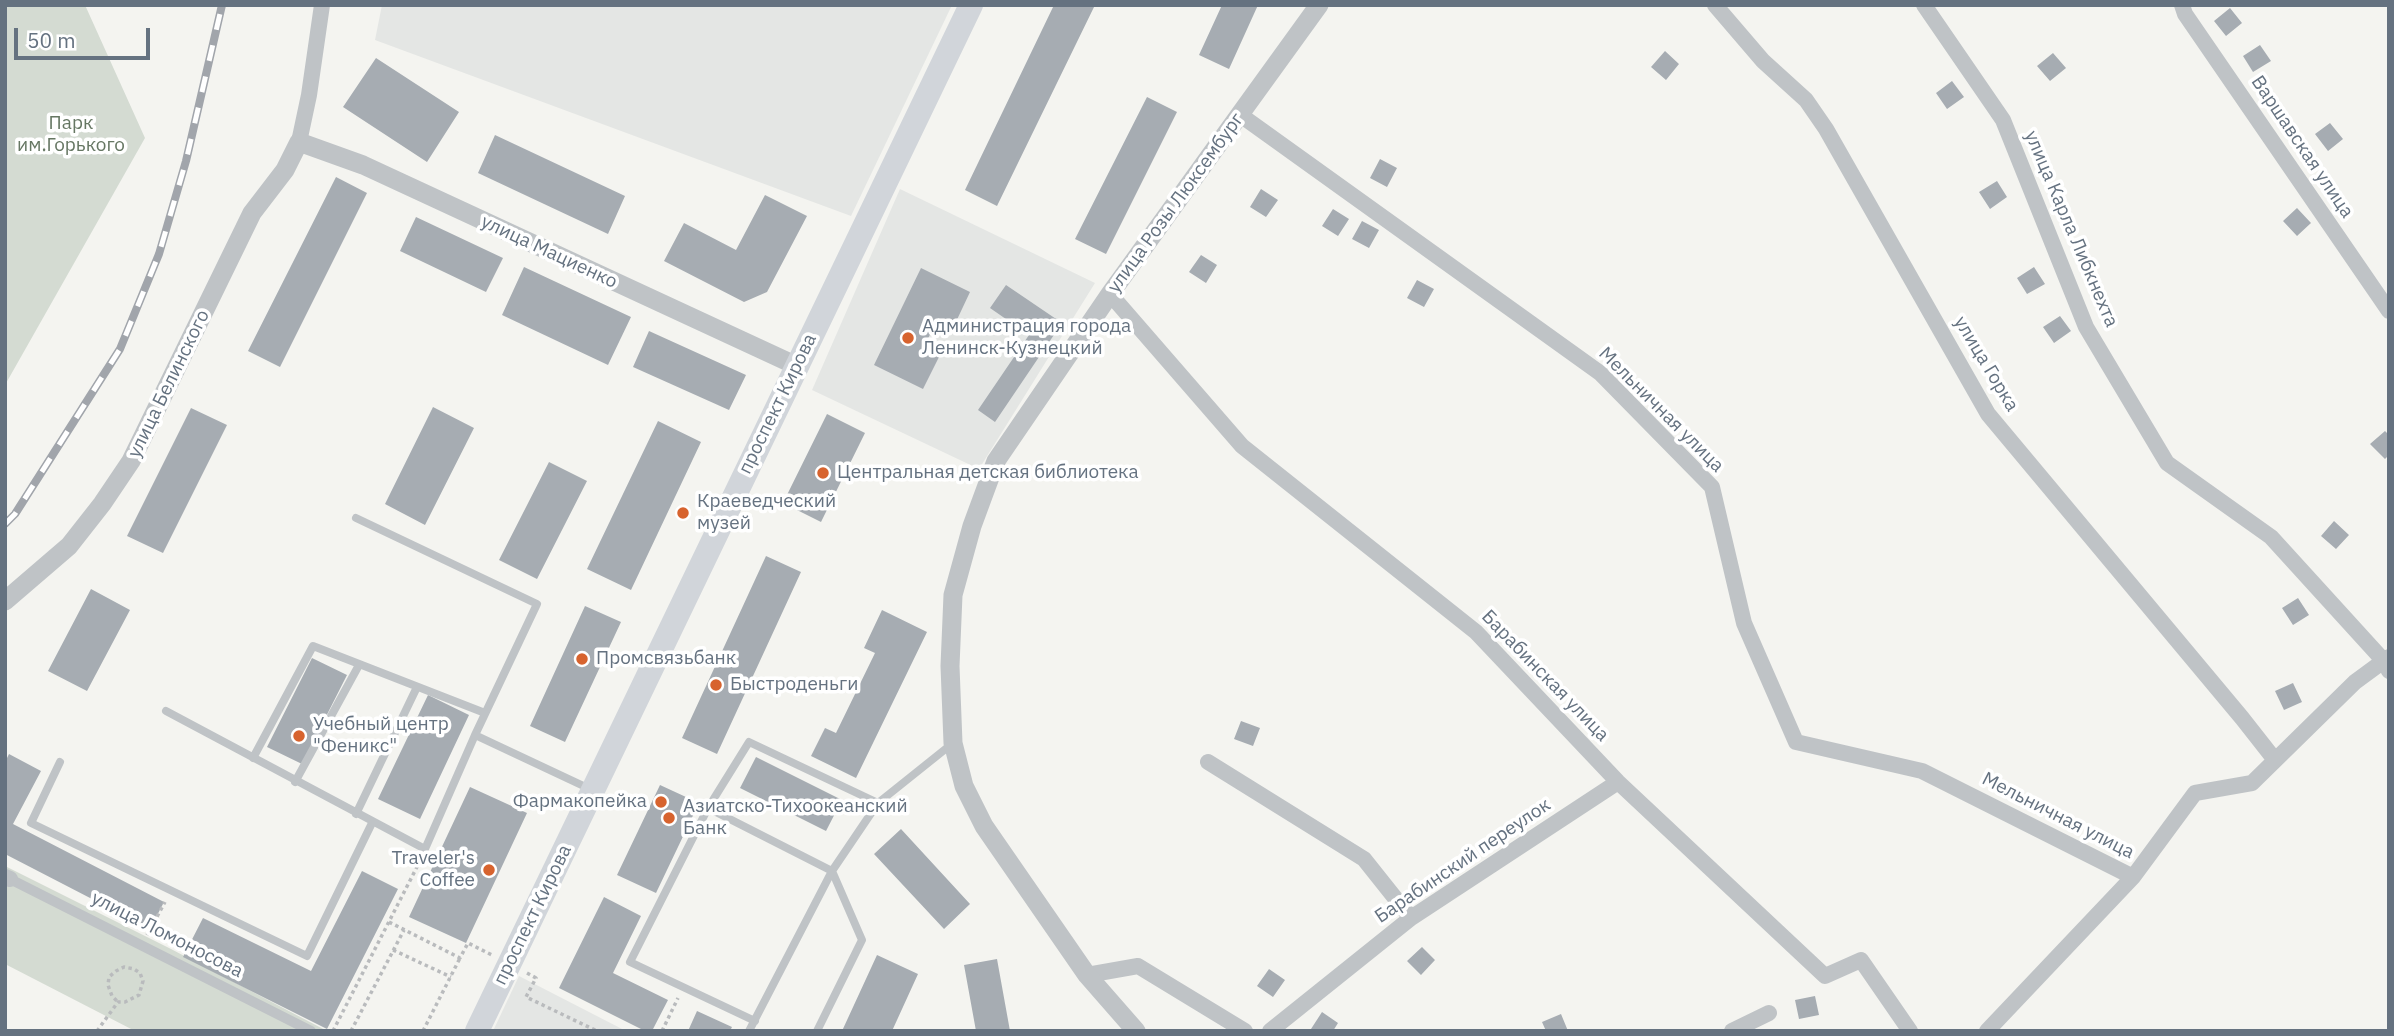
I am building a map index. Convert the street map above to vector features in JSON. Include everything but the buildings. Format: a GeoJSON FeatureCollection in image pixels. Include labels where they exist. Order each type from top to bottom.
{"type":"FeatureCollection","features":[{"type":"Feature","properties":{"kind":"main road","name":"проспект Кирова"},"geometry":{"type":"LineString","coordinates":[[477,1031],[971,5]]}},
{"type":"Feature","properties":{"kind":"street"},"geometry":{"type":"LineString","coordinates":[[299,142],[322,5]]}},
{"type":"Feature","properties":{"kind":"street","name":"улица Розы Люксембург"},"geometry":{"type":"LineString","coordinates":[[1136,1031],[1087,975],[984,826],[964,786],[953,743],[950,666],[953,595],[972,526],[996,461],[1110,294],[1319,5]]}},
{"type":"Feature","properties":{"kind":"street","name":"улица Горка"},"geometry":{"type":"LineString","coordinates":[[1715,5],[1763,61],[1806,100],[1826,129],[1988,414],[2275,760]]}},
{"type":"Feature","properties":{"kind":"street","name":"улица Карла Либкнехта"},"geometry":{"type":"LineString","coordinates":[[1924,5],[2003,120],[2086,327],[2167,463],[2272,537],[2387,663]]}},
{"type":"Feature","properties":{"kind":"street","name":"Варшавская улица"},"geometry":{"type":"LineString","coordinates":[[2182,5],[2185,14],[2389,311]]}},
{"type":"Feature","properties":{"kind":"street","name":"Мельничная улица"},"geometry":{"type":"LineString","coordinates":[[1239,114],[1600,373],[1712,487],[1744,623],[1796,742],[1922,771],[2133,877]]}},
{"type":"Feature","properties":{"kind":"street","name":"улица Мациенко"},"geometry":{"type":"LineString","coordinates":[[299,142],[363,166],[797,366]]}},
{"type":"Feature","properties":{"kind":"street","name":"улица Белинского"},"geometry":{"type":"LineString","coordinates":[[5,601],[69,546],[131,461],[252,213],[285,170],[299,142]]}},
{"type":"Feature","properties":{"kind":"street","name":"Барабинская улица"},"geometry":{"type":"LineString","coordinates":[[1110,294],[1242,446],[1476,632],[1618,782],[1825,976],[1861,960],[1910,1031]]}},
{"type":"Feature","properties":{"kind":"street"},"geometry":{"type":"LineString","coordinates":[[1987,1031],[2133,877],[2195,793],[2252,783],[2355,682],[2387,663]]}},
{"type":"Feature","properties":{"kind":"street"},"geometry":{"type":"LineString","coordinates":[[1208,762],[1364,859],[1411,918]]}},
{"type":"Feature","properties":{"kind":"street","name":"Барабинский переулок"},"geometry":{"type":"LineString","coordinates":[[1270,1031],[1411,918],[1618,782]]}},
{"type":"Feature","properties":{"kind":"street","name":"улица Ломоносова"},"geometry":{"type":"LineString","coordinates":[[8,878],[311,1031]]}},
{"type":"Feature","properties":{"kind":"street"},"geometry":{"type":"LineString","coordinates":[[1087,975],[1138,966],[1245,1031]]}},
{"type":"Feature","properties":{"kind":"street"},"geometry":{"type":"LineString","coordinates":[[1732,1031],[1769,1013]]}},
{"type":"Feature","properties":{"kind":"lane"},"geometry":{"type":"LineString","coordinates":[[166,712],[425,849],[537,604],[356,517]]}},
{"type":"Feature","properties":{"kind":"lane"},"geometry":{"type":"LineString","coordinates":[[253,758],[313,646],[485,713]]}},
{"type":"Feature","properties":{"kind":"lane"},"geometry":{"type":"LineString","coordinates":[[295,782],[359,664]]}},
{"type":"Feature","properties":{"kind":"lane"},"geometry":{"type":"LineString","coordinates":[[356,814],[417,687]]}},
{"type":"Feature","properties":{"kind":"lane"},"geometry":{"type":"LineString","coordinates":[[475,735],[593,790]]}},
{"type":"Feature","properties":{"kind":"lane"},"geometry":{"type":"LineString","coordinates":[[755,1021],[629,962],[708,808],[749,742],[878,803]]}},
{"type":"Feature","properties":{"kind":"lane"},"geometry":{"type":"LineString","coordinates":[[749,1031],[832,871],[878,803],[953,743]]}},
{"type":"Feature","properties":{"kind":"lane"},"geometry":{"type":"LineString","coordinates":[[61,762],[31,823],[307,956],[372,823]]}},
{"type":"Feature","properties":{"kind":"lane"},"geometry":{"type":"LineString","coordinates":[[708,808],[832,871],[862,940],[817,1031]]}},
{"type":"Feature","properties":{"kind":"path"},"geometry":{"type":"LineString","coordinates":[[333,1031],[425,849]]}},
{"type":"Feature","properties":{"kind":"path"},"geometry":{"type":"LineString","coordinates":[[130,968],[172,891]]}},
{"type":"Feature","properties":{"kind":"path"},"geometry":{"type":"LineString","coordinates":[[389,922],[460,958]]}},
{"type":"Feature","properties":{"kind":"path"},"geometry":{"type":"LineString","coordinates":[[351,1031],[404,930]]}},
{"type":"Feature","properties":{"kind":"path"},"geometry":{"type":"LineString","coordinates":[[423,1031],[468,943],[536,978],[526,997],[597,1031]]}},
{"type":"Feature","properties":{"kind":"path"},"geometry":{"type":"LineString","coordinates":[[393,950],[450,977]]}},
{"type":"Feature","properties":{"kind":"path"},"geometry":{"type":"LineString","coordinates":[[97,1031],[118,1002],[132,1000],[139,995],[140,973],[130,968],[116,971],[109,977],[108,985],[112,996],[118,1002]]}},
{"type":"Feature","properties":{"kind":"path"},"geometry":{"type":"LineString","coordinates":[[662,1031],[683,987]]}},
{"type":"Feature","properties":{"kind":"shaded area"},"geometry":{"type":"Polygon","coordinates":[[[382,5],[952,5],[851,216],[375,40],[382,5]]]}},
{"type":"Feature","properties":{"kind":"shaded area"},"geometry":{"type":"Polygon","coordinates":[[[900,189],[1095,283],[979,469],[812,390],[900,189]]]}},
{"type":"Feature","properties":{"kind":"shaded area"},"geometry":{"type":"Polygon","coordinates":[[[519,976],[626,1031],[493,1031],[519,976]]]}},
{"type":"Feature","properties":{"kind":"green space","name":"Парк им.Горького"},"geometry":{"type":"Polygon","coordinates":[[[5,5],[85,5],[145,138],[5,385],[5,5]]]}},
{"type":"Feature","properties":{"kind":"green space"},"geometry":{"type":"Polygon","coordinates":[[[5,866],[327,1031],[135,1031],[5,964],[5,866]]]}},
{"type":"Feature","properties":{"kind":"railway"},"geometry":{"type":"LineString","coordinates":[[5,524],[15,514],[120,349],[159,254],[186,161],[222,5]]}},
{"type":"Feature","properties":{"kind":"place","name":"Администрация города Ленинск-Кузнецкий"},"geometry":{"type":"Point","coordinates":[908,338]}},
{"type":"Feature","properties":{"kind":"place","name":"Центральная детская библиотека"},"geometry":{"type":"Point","coordinates":[823,473]}},
{"type":"Feature","properties":{"kind":"place","name":"Краеведческий музей"},"geometry":{"type":"Point","coordinates":[683,513]}},
{"type":"Feature","properties":{"kind":"place","name":"Промсвязьбанк"},"geometry":{"type":"Point","coordinates":[582,659]}},
{"type":"Feature","properties":{"kind":"place","name":"Быстроденьги"},"geometry":{"type":"Point","coordinates":[716,685]}},
{"type":"Feature","properties":{"kind":"place","name":"Учебный центр \"Феникс\""},"geometry":{"type":"Point","coordinates":[299,736]}},
{"type":"Feature","properties":{"kind":"place","name":"Фармакопейка"},"geometry":{"type":"Point","coordinates":[661,802]}},
{"type":"Feature","properties":{"kind":"place","name":"Азиатско-Тихоокеанский Банк"},"geometry":{"type":"Point","coordinates":[669,818]}},
{"type":"Feature","properties":{"kind":"place","name":"Traveler's Coffee"},"geometry":{"type":"Point","coordinates":[489,870]}}]}
